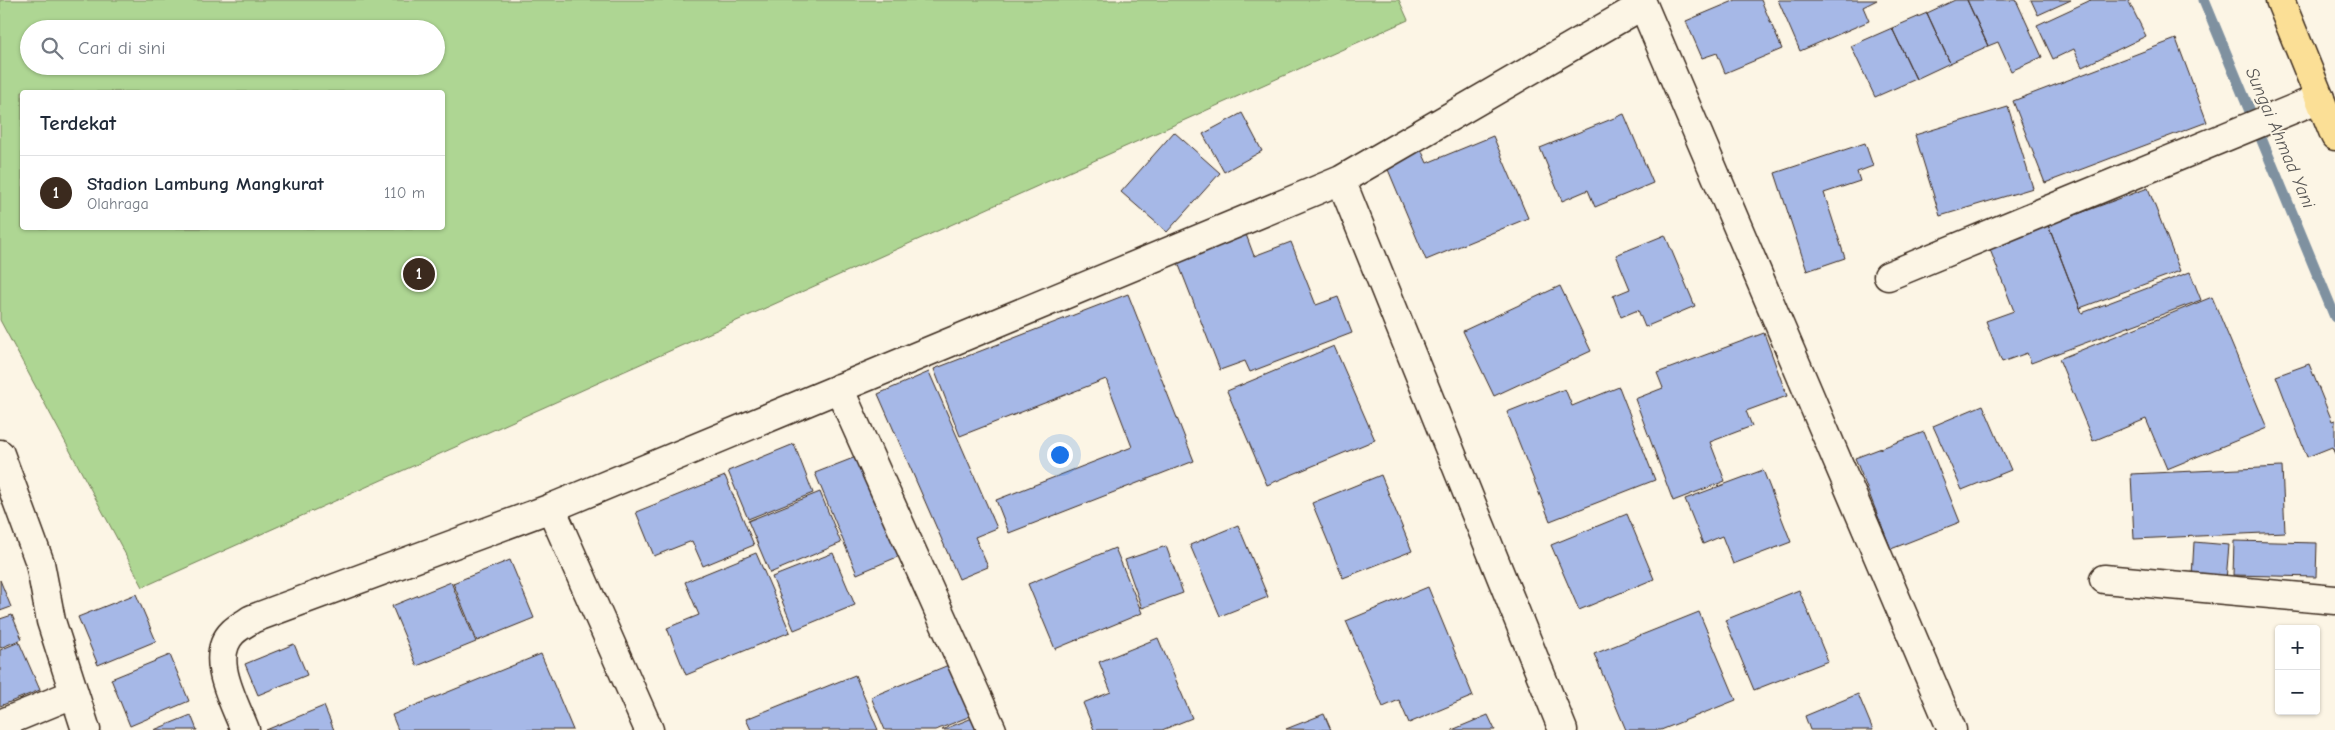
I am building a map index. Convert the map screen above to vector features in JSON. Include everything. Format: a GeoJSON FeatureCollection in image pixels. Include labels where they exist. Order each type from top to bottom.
{"type":"FeatureCollection","features":[{"type":"Feature","properties":{"kind":"highway"},"geometry":{"type":"LineString","coordinates":[[2280,0],[2335,136]]}},
{"type":"Feature","properties":{"kind":"street"},"geometry":{"type":"LineString","coordinates":[[245,730],[222,671],[223,647],[232,632],[252,618],[551,508],[1341,180],[1642,2],[1952,730]]}},
{"type":"Feature","properties":{"kind":"street"},"geometry":{"type":"LineString","coordinates":[[1888,276],[2320,98]]}},
{"type":"Feature","properties":{"kind":"street"},"geometry":{"type":"LineString","coordinates":[[1341,180],[1564,730]]}},
{"type":"Feature","properties":{"kind":"street"},"geometry":{"type":"LineString","coordinates":[[839,388],[992,730]]}},
{"type":"Feature","properties":{"kind":"street"},"geometry":{"type":"LineString","coordinates":[[0,454],[10,508],[40,563],[52,621],[73,694],[86,730]]}},
{"type":"Feature","properties":{"kind":"street"},"geometry":{"type":"LineString","coordinates":[[551,508],[648,730]]}},
{"type":"Feature","properties":{"kind":"street"},"geometry":{"type":"LineString","coordinates":[[2104,579],[2335,600]]}},
{"type":"Feature","properties":{"kind":"street"},"geometry":{"type":"LineString","coordinates":[[0,724],[73,694]]}},
{"type":"Feature","properties":{"kind":"green space"},"geometry":{"type":"Polygon","coordinates":[[[0,0],[1399,0],[1408,20],[143,587],[0,320],[0,0]]]}},
{"type":"Feature","properties":{"kind":"building"},"geometry":{"type":"Polygon","coordinates":[[[1736,0],[1761,0],[1782,49],[1725,73],[1717,53],[1702,58],[1686,21],[1736,0]]]}},
{"type":"Feature","properties":{"kind":"building"},"geometry":{"type":"Polygon","coordinates":[[[1778,0],[1877,0],[1863,7],[1869,21],[1800,51],[1778,0]]]}},
{"type":"Feature","properties":{"kind":"building"},"geometry":{"type":"Polygon","coordinates":[[[1955,0],[1967,0],[1988,46],[1950,63],[1927,13],[1955,0]]]}},
{"type":"Feature","properties":{"kind":"building"},"geometry":{"type":"Polygon","coordinates":[[[1967,0],[2016,0],[2042,57],[2011,71],[1998,42],[1988,46],[1967,0]]]}},
{"type":"Feature","properties":{"kind":"building"},"geometry":{"type":"Polygon","coordinates":[[[2031,0],[2071,0],[2038,15],[2031,0]]]}},
{"type":"Feature","properties":{"kind":"building"},"geometry":{"type":"Polygon","coordinates":[[[2091,0],[2128,0],[2146,36],[2082,67],[2074,49],[2053,59],[2037,25],[2091,0]]]}},
{"type":"Feature","properties":{"kind":"building"},"geometry":{"type":"Polygon","coordinates":[[[1927,13],[1950,63],[1916,79],[1892,28],[1927,13]]]}},
{"type":"Feature","properties":{"kind":"building"},"geometry":{"type":"Polygon","coordinates":[[[1892,28],[1916,79],[1875,97],[1851,46],[1892,28]]]}},
{"type":"Feature","properties":{"kind":"building"},"geometry":{"type":"Polygon","coordinates":[[[2176,39],[2207,122],[2045,183],[2013,101],[2176,39]]]}},
{"type":"Feature","properties":{"kind":"building"},"geometry":{"type":"Polygon","coordinates":[[[2008,107],[2033,188],[1940,216],[1915,135],[2008,107]]]}},
{"type":"Feature","properties":{"kind":"building"},"geometry":{"type":"Polygon","coordinates":[[[1242,113],[1262,151],[1224,172],[1203,134],[1242,113]]]}},
{"type":"Feature","properties":{"kind":"building"},"geometry":{"type":"Polygon","coordinates":[[[1624,114],[1653,183],[1595,207],[1588,190],[1562,201],[1540,148],[1624,114]]]}},
{"type":"Feature","properties":{"kind":"building"},"geometry":{"type":"Polygon","coordinates":[[[1174,132],[1220,173],[1167,232],[1121,192],[1174,132]]]}},
{"type":"Feature","properties":{"kind":"building"},"geometry":{"type":"Polygon","coordinates":[[[1493,136],[1528,218],[1426,260],[1384,160],[1419,145],[1427,163],[1493,136]]]}},
{"type":"Feature","properties":{"kind":"building"},"geometry":{"type":"Polygon","coordinates":[[[1865,143],[1873,166],[1857,172],[1860,181],[1824,193],[1845,258],[1807,271],[1775,173],[1865,143]]]}},
{"type":"Feature","properties":{"kind":"building"},"geometry":{"type":"Polygon","coordinates":[[[2148,188],[2180,271],[2080,308],[2048,225],[2148,188]]]}},
{"type":"Feature","properties":{"kind":"building"},"geometry":{"type":"Polygon","coordinates":[[[2048,225],[2082,313],[2190,272],[2201,300],[2031,363],[2027,353],[2002,362],[1986,321],[2014,311],[1989,247],[2048,225]]]}},
{"type":"Feature","properties":{"kind":"building"},"geometry":{"type":"Polygon","coordinates":[[[1244,229],[1254,256],[1291,242],[1316,305],[1338,297],[1352,333],[1250,372],[1245,361],[1220,370],[1175,255],[1244,229]]]}},
{"type":"Feature","properties":{"kind":"building"},"geometry":{"type":"Polygon","coordinates":[[[1665,235],[1695,306],[1645,327],[1638,310],[1621,317],[1613,296],[1630,289],[1616,255],[1665,235]]]}},
{"type":"Feature","properties":{"kind":"building"},"geometry":{"type":"Polygon","coordinates":[[[1560,286],[1591,351],[1494,396],[1463,331],[1560,286]]]}},
{"type":"Feature","properties":{"kind":"building"},"geometry":{"type":"Polygon","coordinates":[[[1128,294],[1194,461],[1009,533],[996,500],[1132,447],[1106,379],[960,436],[934,369],[1128,294]]]}},
{"type":"Feature","properties":{"kind":"building"},"geometry":{"type":"Polygon","coordinates":[[[2212,297],[2267,428],[2167,469],[2146,419],[2093,441],[2059,359],[2212,297]]]}},
{"type":"Feature","properties":{"kind":"building"},"geometry":{"type":"Polygon","coordinates":[[[1764,333],[1787,396],[1746,411],[1752,426],[1710,442],[1725,481],[1673,501],[1635,399],[1663,388],[1657,373],[1764,333]]]}},
{"type":"Feature","properties":{"kind":"building"},"geometry":{"type":"Polygon","coordinates":[[[1334,346],[1375,440],[1267,485],[1227,391],[1334,346]]]}},
{"type":"Feature","properties":{"kind":"building"},"geometry":{"type":"Polygon","coordinates":[[[2309,364],[2332,421],[2335,420],[2335,454],[2332,447],[2307,457],[2276,376],[2309,364]]]}},
{"type":"Feature","properties":{"kind":"building"},"geometry":{"type":"Polygon","coordinates":[[[929,372],[997,528],[975,537],[988,567],[959,579],[878,394],[929,372]]]}},
{"type":"Feature","properties":{"kind":"building"},"geometry":{"type":"Polygon","coordinates":[[[1619,387],[1655,480],[1550,521],[1507,412],[1565,389],[1572,406],[1619,387]]]}},
{"type":"Feature","properties":{"kind":"building"},"geometry":{"type":"Polygon","coordinates":[[[1983,405],[2011,470],[1962,490],[1933,426],[1983,405]]]}},
{"type":"Feature","properties":{"kind":"building"},"geometry":{"type":"Polygon","coordinates":[[[1924,432],[1960,522],[1891,549],[1855,458],[1924,432]]]}},
{"type":"Feature","properties":{"kind":"building"},"geometry":{"type":"Polygon","coordinates":[[[794,444],[813,493],[748,519],[728,471],[794,444]]]}},
{"type":"Feature","properties":{"kind":"building"},"geometry":{"type":"Polygon","coordinates":[[[861,455],[902,555],[857,574],[815,473],[861,455]]]}},
{"type":"Feature","properties":{"kind":"building"},"geometry":{"type":"Polygon","coordinates":[[[2282,467],[2285,532],[2134,539],[2131,474],[2282,467]]]}},
{"type":"Feature","properties":{"kind":"building"},"geometry":{"type":"Polygon","coordinates":[[[1763,470],[1791,542],[1733,564],[1722,536],[1703,544],[1685,499],[1763,470]]]}},
{"type":"Feature","properties":{"kind":"building"},"geometry":{"type":"Polygon","coordinates":[[[1381,475],[1412,551],[1343,578],[1312,503],[1381,475]]]}},
{"type":"Feature","properties":{"kind":"building"},"geometry":{"type":"Polygon","coordinates":[[[725,476],[754,545],[703,566],[692,541],[654,556],[636,512],[725,476]]]}},
{"type":"Feature","properties":{"kind":"building"},"geometry":{"type":"Polygon","coordinates":[[[820,492],[841,543],[770,573],[748,521],[820,492]]]}},
{"type":"Feature","properties":{"kind":"building"},"geometry":{"type":"Polygon","coordinates":[[[1627,514],[1654,579],[1579,610],[1551,545],[1627,514]]]}},
{"type":"Feature","properties":{"kind":"building"},"geometry":{"type":"Polygon","coordinates":[[[1238,525],[1268,597],[1220,616],[1190,545],[1238,525]]]}},
{"type":"Feature","properties":{"kind":"building"},"geometry":{"type":"Polygon","coordinates":[[[2234,541],[2317,543],[2316,577],[2233,575],[2234,541]]]}},
{"type":"Feature","properties":{"kind":"building"},"geometry":{"type":"Polygon","coordinates":[[[2194,542],[2229,545],[2226,580],[2192,577],[2194,542]]]}},
{"type":"Feature","properties":{"kind":"building"},"geometry":{"type":"Polygon","coordinates":[[[1166,546],[1183,593],[1142,608],[1125,560],[1166,546]]]}},
{"type":"Feature","properties":{"kind":"building"},"geometry":{"type":"Polygon","coordinates":[[[1115,548],[1142,613],[1055,649],[1028,584],[1115,548]]]}},
{"type":"Feature","properties":{"kind":"building"},"geometry":{"type":"Polygon","coordinates":[[[756,553],[790,632],[686,675],[667,628],[699,615],[685,582],[756,553]]]}},
{"type":"Feature","properties":{"kind":"building"},"geometry":{"type":"Polygon","coordinates":[[[833,553],[855,605],[794,630],[772,577],[833,553]]]}},
{"type":"Feature","properties":{"kind":"building"},"geometry":{"type":"Polygon","coordinates":[[[510,560],[534,618],[477,641],[453,583],[510,560]]]}},
{"type":"Feature","properties":{"kind":"building"},"geometry":{"type":"Polygon","coordinates":[[[0,580],[11,607],[0,611],[0,580]]]}},
{"type":"Feature","properties":{"kind":"building"},"geometry":{"type":"Polygon","coordinates":[[[451,582],[476,642],[417,666],[392,606],[451,582]]]}},
{"type":"Feature","properties":{"kind":"building"},"geometry":{"type":"Polygon","coordinates":[[[1428,587],[1473,696],[1409,723],[1399,700],[1383,707],[1346,621],[1428,587]]]}},
{"type":"Feature","properties":{"kind":"building"},"geometry":{"type":"Polygon","coordinates":[[[1799,590],[1828,661],[1754,690],[1725,620],[1799,590]]]}},
{"type":"Feature","properties":{"kind":"building"},"geometry":{"type":"Polygon","coordinates":[[[136,594],[156,641],[98,665],[78,617],[136,594]]]}},
{"type":"Feature","properties":{"kind":"building"},"geometry":{"type":"Polygon","coordinates":[[[1699,612],[1736,700],[1661,730],[1626,730],[1594,654],[1699,612]]]}},
{"type":"Feature","properties":{"kind":"building"},"geometry":{"type":"Polygon","coordinates":[[[12,615],[22,639],[0,648],[0,619],[12,615]]]}},
{"type":"Feature","properties":{"kind":"building"},"geometry":{"type":"Polygon","coordinates":[[[1158,638],[1192,718],[1162,730],[1094,730],[1083,703],[1111,692],[1099,662],[1158,638]]]}},
{"type":"Feature","properties":{"kind":"building"},"geometry":{"type":"Polygon","coordinates":[[[19,642],[40,690],[0,706],[0,650],[19,642]]]}},
{"type":"Feature","properties":{"kind":"building"},"geometry":{"type":"Polygon","coordinates":[[[294,644],[307,675],[258,695],[245,664],[294,644]]]}},
{"type":"Feature","properties":{"kind":"building"},"geometry":{"type":"Polygon","coordinates":[[[541,654],[573,730],[398,730],[392,715],[541,654]]]}},
{"type":"Feature","properties":{"kind":"building"},"geometry":{"type":"Polygon","coordinates":[[[170,655],[189,701],[130,726],[111,679],[170,655]]]}},
{"type":"Feature","properties":{"kind":"building"},"geometry":{"type":"Polygon","coordinates":[[[951,664],[973,715],[936,730],[885,730],[871,697],[951,664]]]}},
{"type":"Feature","properties":{"kind":"building"},"geometry":{"type":"Polygon","coordinates":[[[855,675],[878,730],[751,730],[746,719],[855,675]]]}},
{"type":"Feature","properties":{"kind":"building"},"geometry":{"type":"Polygon","coordinates":[[[1858,694],[1873,730],[1810,730],[1805,716],[1858,694]]]}},
{"type":"Feature","properties":{"kind":"building"},"geometry":{"type":"Polygon","coordinates":[[[324,706],[334,730],[266,730],[324,706]]]}},
{"type":"Feature","properties":{"kind":"building"},"geometry":{"type":"Polygon","coordinates":[[[1324,714],[1331,730],[1286,729],[1324,714]]]}},
{"type":"Feature","properties":{"kind":"building"},"geometry":{"type":"Polygon","coordinates":[[[191,715],[197,730],[154,730],[191,715]]]}},
{"type":"Feature","properties":{"kind":"building"},"geometry":{"type":"Polygon","coordinates":[[[1488,715],[1495,730],[1452,730],[1488,715]]]}},
{"type":"Feature","properties":{"kind":"building"},"geometry":{"type":"Polygon","coordinates":[[[975,717],[981,730],[942,730],[975,717]]]}},
{"type":"Feature","properties":{"kind":"waterway","name":"Sungai Ahmad Yani"},"geometry":{"type":"LineString","coordinates":[[2204,0],[2335,317]]}},
{"type":"Feature","properties":{"kind":"place","name":"Stadion Lambung Mangkurat"},"geometry":{"type":"Point","coordinates":[419,274]}}]}
